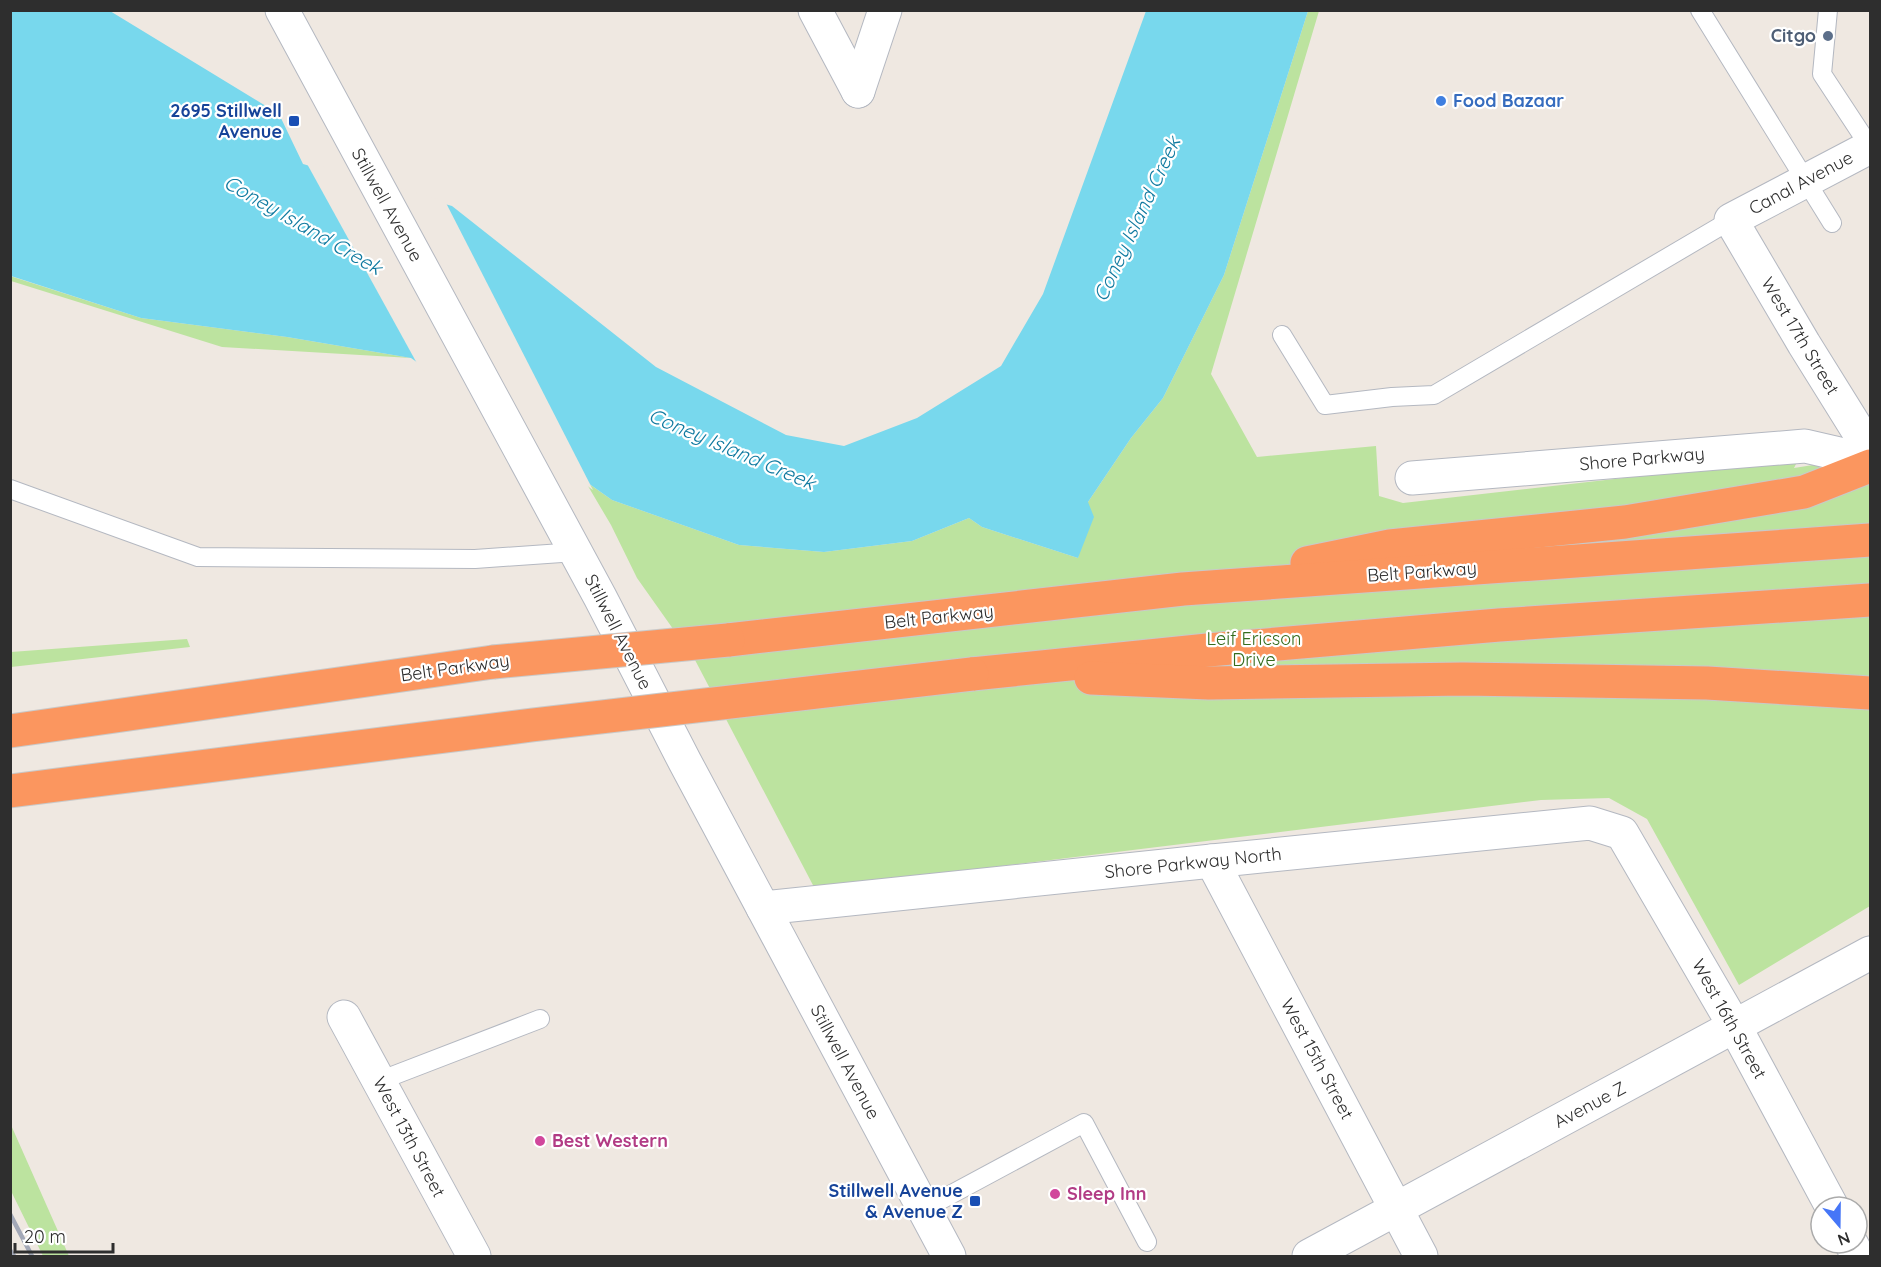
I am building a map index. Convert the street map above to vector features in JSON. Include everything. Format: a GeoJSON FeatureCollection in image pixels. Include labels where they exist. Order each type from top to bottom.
{"type":"FeatureCollection","features":[{"type":"Feature","properties":{"kind":"highway"},"geometry":{"type":"LineString","coordinates":[[1184,589],[1390,546],[1625,522],[1804,492],[1870,466]]}},
{"type":"Feature","properties":{"kind":"highway","name":"Belt Parkway"},"geometry":{"type":"LineString","coordinates":[[10,731],[493,662],[740,639],[1184,589],[1870,540]]}},
{"type":"Feature","properties":{"kind":"highway"},"geometry":{"type":"LineString","coordinates":[[10,791],[532,725],[972,674],[1208,650],[1499,625],[1870,600]]}},
{"type":"Feature","properties":{"kind":"highway"},"geometry":{"type":"LineString","coordinates":[[972,674],[1209,683],[1474,679],[1707,683],[1870,693]]}},
{"type":"Feature","properties":{"kind":"street","name":"Stillwell Avenue"},"geometry":{"type":"LineString","coordinates":[[282,10],[576,552],[685,762],[949,1257]]}},
{"type":"Feature","properties":{"kind":"street"},"geometry":{"type":"LineString","coordinates":[[814,10],[858,92],[885,10]]}},
{"type":"Feature","properties":{"kind":"street","name":"Canal Avenue"},"geometry":{"type":"LineString","coordinates":[[1731,220],[1870,147]]}},
{"type":"Feature","properties":{"kind":"street","name":"West 17th Street"},"geometry":{"type":"LineString","coordinates":[[1731,220],[1870,450]]}},
{"type":"Feature","properties":{"kind":"street","name":"Shore Parkway"},"geometry":{"type":"LineString","coordinates":[[1412,478],[1805,446],[1870,461]]}},
{"type":"Feature","properties":{"kind":"street","name":"Shore Parkway North"},"geometry":{"type":"LineString","coordinates":[[763,908],[1590,823],[1622,833]]}},
{"type":"Feature","properties":{"kind":"street","name":"West 16th Street"},"geometry":{"type":"LineString","coordinates":[[1622,833],[1735,1027],[1826,1195]]}},
{"type":"Feature","properties":{"kind":"street","name":"West 15th Street"},"geometry":{"type":"LineString","coordinates":[[1212,861],[1421,1257]]}},
{"type":"Feature","properties":{"kind":"street","name":"Avenue Z"},"geometry":{"type":"LineString","coordinates":[[1309,1257],[1870,953]]}},
{"type":"Feature","properties":{"kind":"street","name":"West 13th Street"},"geometry":{"type":"LineString","coordinates":[[344,1017],[474,1257]]}},
{"type":"Feature","properties":{"kind":"lane"},"geometry":{"type":"LineString","coordinates":[[1700,10],[1832,223]]}},
{"type":"Feature","properties":{"kind":"lane"},"geometry":{"type":"LineString","coordinates":[[1828,10],[1822,74],[1870,147]]}},
{"type":"Feature","properties":{"kind":"lane"},"geometry":{"type":"LineString","coordinates":[[1282,334],[1325,405],[1434,394],[1731,220]]}},
{"type":"Feature","properties":{"kind":"lane"},"geometry":{"type":"LineString","coordinates":[[10,489],[198,557],[475,559],[576,552]]}},
{"type":"Feature","properties":{"kind":"lane"},"geometry":{"type":"LineString","coordinates":[[379,1081],[540,1019]]}},
{"type":"Feature","properties":{"kind":"lane"},"geometry":{"type":"LineString","coordinates":[[924,1209],[1084,1123],[1147,1242]]}},
{"type":"Feature","properties":{"kind":"green space","name":"Leif Ericson Drive"},"geometry":{"type":"Polygon","coordinates":[[[1308,11],[1319,11],[1211,374],[1257,457],[1376,446],[1379,496],[1403,503],[1799,458],[1794,468],[1870,456],[1870,906],[1739,985],[1647,819],[1609,798],[1541,800],[815,889],[695,660],[637,578],[611,525],[585,481],[612,500],[739,545],[824,552],[912,541],[969,518],[982,527],[1078,558],[1088,502],[1131,438],[1163,398],[1224,275],[1308,11]]]}},
{"type":"Feature","properties":{"kind":"green space"},"geometry":{"type":"Polygon","coordinates":[[[10,276],[141,318],[287,337],[411,358],[222,347],[11,281],[10,276]]]}},
{"type":"Feature","properties":{"kind":"green space"},"geometry":{"type":"Polygon","coordinates":[[[187,639],[190,647],[11,667],[11,652],[187,639]]]}},
{"type":"Feature","properties":{"kind":"green space"},"geometry":{"type":"Polygon","coordinates":[[[10,1125],[69,1256],[43,1256],[10,1189],[10,1125]]]}},
{"type":"Feature","properties":{"kind":"water","name":"Coney Island Creek"},"geometry":{"type":"Polygon","coordinates":[[[11,11],[110,11],[279,114],[303,164],[452,206],[656,367],[786,435],[844,446],[917,418],[1001,366],[1043,294],[1146,11],[1308,11],[1224,275],[1163,398],[1131,438],[1088,502],[1094,517],[1078,558],[982,527],[969,518],[912,541],[824,552],[739,545],[612,500],[411,358],[287,337],[141,318],[11,276],[11,11]]]}},
{"type":"Feature","properties":{"kind":"pier"},"geometry":{"type":"Polygon","coordinates":[[[306,162],[445,201],[593,490],[419,367],[306,162]]]}},
{"type":"Feature","properties":{"kind":"railway"},"geometry":{"type":"LineString","coordinates":[[10,1214],[32,1256]]}},
{"type":"Feature","properties":{"kind":"railway"},"geometry":{"type":"LineString","coordinates":[[10,1250],[14,1256]]}},
{"type":"Feature","properties":{"kind":"place","name":"Citgo"},"geometry":{"type":"Point","coordinates":[1828,36]}},
{"type":"Feature","properties":{"kind":"place","name":"Food Bazaar"},"geometry":{"type":"Point","coordinates":[1441,101]}},
{"type":"Feature","properties":{"kind":"place","name":"2695 Stillwell Avenue"},"geometry":{"type":"Point","coordinates":[294,121]}},
{"type":"Feature","properties":{"kind":"place","name":"Best Western"},"geometry":{"type":"Point","coordinates":[540,1141]}},
{"type":"Feature","properties":{"kind":"place","name":"Sleep Inn"},"geometry":{"type":"Point","coordinates":[1055,1194]}},
{"type":"Feature","properties":{"kind":"place","name":"Stillwell Avenue & Avenue Z"},"geometry":{"type":"Point","coordinates":[975,1201]}}]}
